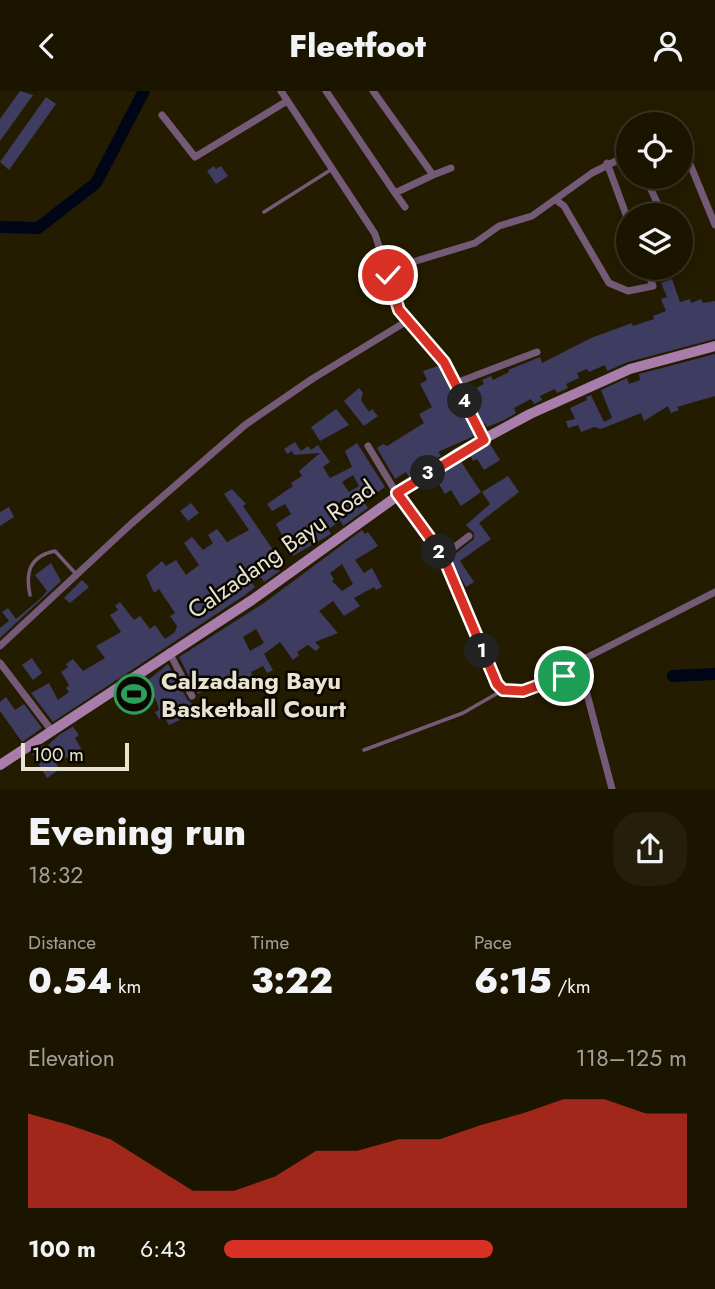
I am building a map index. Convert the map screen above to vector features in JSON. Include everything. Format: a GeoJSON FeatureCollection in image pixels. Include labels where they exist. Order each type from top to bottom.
{"type":"FeatureCollection","features":[{"type":"Feature","properties":{"kind":"street"},"geometry":{"type":"LineString","coordinates":[[281,91],[375,234],[394,300],[407,321],[444,362],[484,440]]}},
{"type":"Feature","properties":{"kind":"street"},"geometry":{"type":"LineString","coordinates":[[326,91],[405,207]]}},
{"type":"Feature","properties":{"kind":"street"},"geometry":{"type":"LineString","coordinates":[[373,91],[433,175]]}},
{"type":"Feature","properties":{"kind":"street"},"geometry":{"type":"LineString","coordinates":[[162,115],[195,157],[288,101]]}},
{"type":"Feature","properties":{"kind":"street"},"geometry":{"type":"LineString","coordinates":[[388,275],[416,261],[475,243],[499,226],[533,216],[607,163],[616,160]]}},
{"type":"Feature","properties":{"kind":"street"},"geometry":{"type":"LineString","coordinates":[[607,163],[622,203]]}},
{"type":"Feature","properties":{"kind":"street"},"geometry":{"type":"LineString","coordinates":[[395,193],[451,168]]}},
{"type":"Feature","properties":{"kind":"street"},"geometry":{"type":"LineString","coordinates":[[693,171],[715,225]]}},
{"type":"Feature","properties":{"kind":"street"},"geometry":{"type":"LineString","coordinates":[[556,200],[564,206],[609,283],[628,291],[653,286],[651,280]]}},
{"type":"Feature","properties":{"kind":"street"},"geometry":{"type":"LineString","coordinates":[[0,646],[76,574],[254,419],[407,321]]}},
{"type":"Feature","properties":{"kind":"street","name":"Calzadang Bayu Road"},"geometry":{"type":"LineString","coordinates":[[0,765],[252,600],[397,493],[484,440],[530,414],[630,369],[715,346]]}},
{"type":"Feature","properties":{"kind":"street"},"geometry":{"type":"LineString","coordinates":[[456,383],[537,352]]}},
{"type":"Feature","properties":{"kind":"street"},"geometry":{"type":"LineString","coordinates":[[368,446],[397,493],[443,556],[492,675],[503,690],[523,691],[564,676],[579,676],[583,679],[612,789]]}},
{"type":"Feature","properties":{"kind":"street"},"geometry":{"type":"LineString","coordinates":[[443,556],[469,536]]}},
{"type":"Feature","properties":{"kind":"street"},"geometry":{"type":"LineString","coordinates":[[564,676],[574,664],[715,592]]}},
{"type":"Feature","properties":{"kind":"street"},"geometry":{"type":"LineString","coordinates":[[169,652],[192,696]]}},
{"type":"Feature","properties":{"kind":"street"},"geometry":{"type":"LineString","coordinates":[[0,663],[52,731]]}},
{"type":"Feature","properties":{"kind":"lane"},"geometry":{"type":"LineString","coordinates":[[264,212],[334,168]]}},
{"type":"Feature","properties":{"kind":"lane"},"geometry":{"type":"LineString","coordinates":[[30,595],[27,581],[29,567],[44,554],[55,551],[76,574]]}},
{"type":"Feature","properties":{"kind":"lane"},"geometry":{"type":"LineString","coordinates":[[364,750],[463,713],[503,690]]}},
{"type":"Feature","properties":{"kind":"green space","name":"Calzadang Bayu Basketball Court"},"geometry":{"type":"Polygon","coordinates":[[[142,679],[151,693],[126,709],[117,695],[142,679]]]}},
{"type":"Feature","properties":{"kind":"building"},"geometry":{"type":"Polygon","coordinates":[[[20,91],[33,95],[0,141],[0,119],[20,91]]]}},
{"type":"Feature","properties":{"kind":"building"},"geometry":{"type":"Polygon","coordinates":[[[46,97],[56,104],[9,170],[0,162],[46,97]]]}},
{"type":"Feature","properties":{"kind":"building"},"geometry":{"type":"Polygon","coordinates":[[[214,166],[216,169],[221,166],[228,176],[216,184],[207,171],[214,166]]]}},
{"type":"Feature","properties":{"kind":"building"},"geometry":{"type":"Polygon","coordinates":[[[672,280],[680,302],[690,299],[691,303],[701,299],[703,303],[715,301],[715,339],[628,362],[607,371],[605,365],[589,372],[587,369],[577,373],[579,378],[566,384],[568,388],[557,393],[555,389],[540,396],[542,400],[534,404],[531,399],[514,408],[516,413],[504,420],[487,427],[485,423],[482,425],[463,387],[469,384],[472,390],[484,384],[482,380],[491,376],[493,380],[509,372],[508,370],[540,357],[542,363],[591,338],[632,323],[633,326],[654,319],[653,316],[666,311],[661,299],[667,297],[661,283],[672,280]]]}},
{"type":"Feature","properties":{"kind":"building"},"geometry":{"type":"Polygon","coordinates":[[[715,354],[715,396],[677,407],[679,410],[671,413],[668,406],[644,421],[641,413],[601,429],[594,427],[581,432],[578,425],[568,428],[566,421],[575,419],[570,408],[587,400],[586,397],[591,395],[604,422],[612,418],[601,390],[627,378],[629,384],[640,380],[639,374],[715,354]]]}},
{"type":"Feature","properties":{"kind":"building"},"geometry":{"type":"Polygon","coordinates":[[[438,366],[474,436],[438,452],[441,456],[417,468],[419,471],[410,478],[406,472],[395,479],[377,448],[383,444],[387,446],[424,423],[419,414],[432,407],[420,384],[427,380],[423,371],[438,366]]]}},
{"type":"Feature","properties":{"kind":"building"},"geometry":{"type":"Polygon","coordinates":[[[359,388],[363,393],[361,400],[369,412],[372,409],[378,416],[364,426],[344,401],[359,388]]]}},
{"type":"Feature","properties":{"kind":"building"},"geometry":{"type":"Polygon","coordinates":[[[336,409],[349,425],[320,441],[311,427],[336,409]]]}},
{"type":"Feature","properties":{"kind":"building"},"geometry":{"type":"Polygon","coordinates":[[[295,442],[301,451],[308,446],[311,450],[318,445],[330,462],[323,467],[330,478],[352,467],[345,451],[357,443],[385,487],[364,502],[368,508],[343,526],[341,521],[328,529],[331,534],[293,556],[276,524],[291,514],[285,504],[272,511],[267,504],[293,486],[291,483],[302,476],[299,471],[320,453],[294,455],[292,451],[287,454],[284,449],[295,442]],[[353,475],[342,482],[349,492],[359,486],[353,475]]]}},
{"type":"Feature","properties":{"kind":"building"},"geometry":{"type":"Polygon","coordinates":[[[490,444],[500,460],[484,470],[477,459],[473,461],[470,455],[490,444]]]}},
{"type":"Feature","properties":{"kind":"building"},"geometry":{"type":"Polygon","coordinates":[[[460,460],[481,492],[461,506],[451,490],[445,494],[435,478],[460,460]]]}},
{"type":"Feature","properties":{"kind":"building"},"geometry":{"type":"Polygon","coordinates":[[[508,476],[519,492],[479,523],[491,539],[460,561],[474,582],[466,587],[450,558],[474,539],[474,533],[466,525],[490,504],[482,492],[508,476]]]}},
{"type":"Feature","properties":{"kind":"building"},"geometry":{"type":"Polygon","coordinates":[[[232,489],[246,504],[243,506],[278,557],[275,560],[280,571],[264,582],[261,577],[251,582],[255,587],[245,595],[53,722],[31,693],[49,683],[58,700],[69,692],[66,688],[69,685],[61,672],[68,667],[66,664],[73,659],[83,671],[105,658],[96,646],[121,632],[110,615],[118,610],[115,606],[120,602],[134,620],[140,616],[150,629],[155,625],[165,639],[175,632],[177,626],[170,616],[175,613],[159,589],[154,593],[146,575],[162,561],[166,566],[176,560],[186,575],[199,565],[184,543],[192,537],[203,550],[213,543],[208,535],[217,529],[227,542],[249,530],[224,494],[232,489]]]}},
{"type":"Feature","properties":{"kind":"building"},"geometry":{"type":"Polygon","coordinates":[[[191,503],[199,513],[188,521],[180,511],[191,503]]]}},
{"type":"Feature","properties":{"kind":"building"},"geometry":{"type":"Polygon","coordinates":[[[9,507],[14,517],[0,526],[0,512],[9,507]]]}},
{"type":"Feature","properties":{"kind":"building"},"geometry":{"type":"Polygon","coordinates":[[[362,530],[365,534],[368,532],[378,546],[355,560],[364,573],[372,568],[382,587],[376,590],[374,587],[354,598],[360,606],[344,616],[333,601],[319,611],[338,633],[315,642],[320,647],[316,651],[308,645],[297,652],[299,655],[293,660],[280,642],[264,654],[273,670],[267,673],[263,666],[251,672],[255,681],[239,689],[231,675],[221,681],[224,686],[216,690],[214,685],[198,694],[179,657],[264,603],[362,530]],[[342,564],[330,573],[334,579],[332,581],[342,591],[353,584],[342,564]],[[256,629],[243,637],[250,651],[264,643],[256,629]]]}},
{"type":"Feature","properties":{"kind":"building"},"geometry":{"type":"Polygon","coordinates":[[[51,563],[61,581],[0,638],[0,628],[9,621],[2,612],[8,608],[16,619],[41,598],[47,591],[35,575],[51,563]]]}},
{"type":"Feature","properties":{"kind":"building"},"geometry":{"type":"Polygon","coordinates":[[[82,580],[89,587],[70,603],[64,598],[82,580]]]}},
{"type":"Feature","properties":{"kind":"building"},"geometry":{"type":"Polygon","coordinates":[[[32,658],[42,673],[33,680],[22,665],[32,658]]]}},
{"type":"Feature","properties":{"kind":"building"},"geometry":{"type":"Polygon","coordinates":[[[168,664],[187,699],[194,706],[177,711],[182,719],[169,725],[164,717],[159,719],[155,712],[159,710],[147,681],[168,664]]]}},
{"type":"Feature","properties":{"kind":"building"},"geometry":{"type":"Polygon","coordinates":[[[6,697],[15,710],[24,704],[42,728],[22,742],[0,711],[0,702],[6,697]]]}},
{"type":"Feature","properties":{"kind":"building"},"geometry":{"type":"Polygon","coordinates":[[[77,724],[73,727],[79,735],[75,738],[84,754],[70,761],[67,757],[56,764],[60,769],[47,778],[32,753],[44,745],[46,747],[77,724]]]}},
{"type":"Feature","properties":{"kind":"waterway"},"geometry":{"type":"LineString","coordinates":[[0,227],[38,228],[96,183],[144,91]]}},
{"type":"Feature","properties":{"kind":"waterway"},"geometry":{"type":"LineString","coordinates":[[673,676],[715,674]]}},
{"type":"Feature","properties":{"kind":"place","name":"Calzadang Bayu Basketball Court"},"geometry":{"type":"Point","coordinates":[134,694]}},
{"type":"Feature","properties":{"kind":"route"},"geometry":{"type":"LineString","coordinates":[[388,275],[399,310],[444,362],[484,440],[456,454],[397,493],[448,565],[497,684],[503,690],[523,691],[564,676]]}}]}
